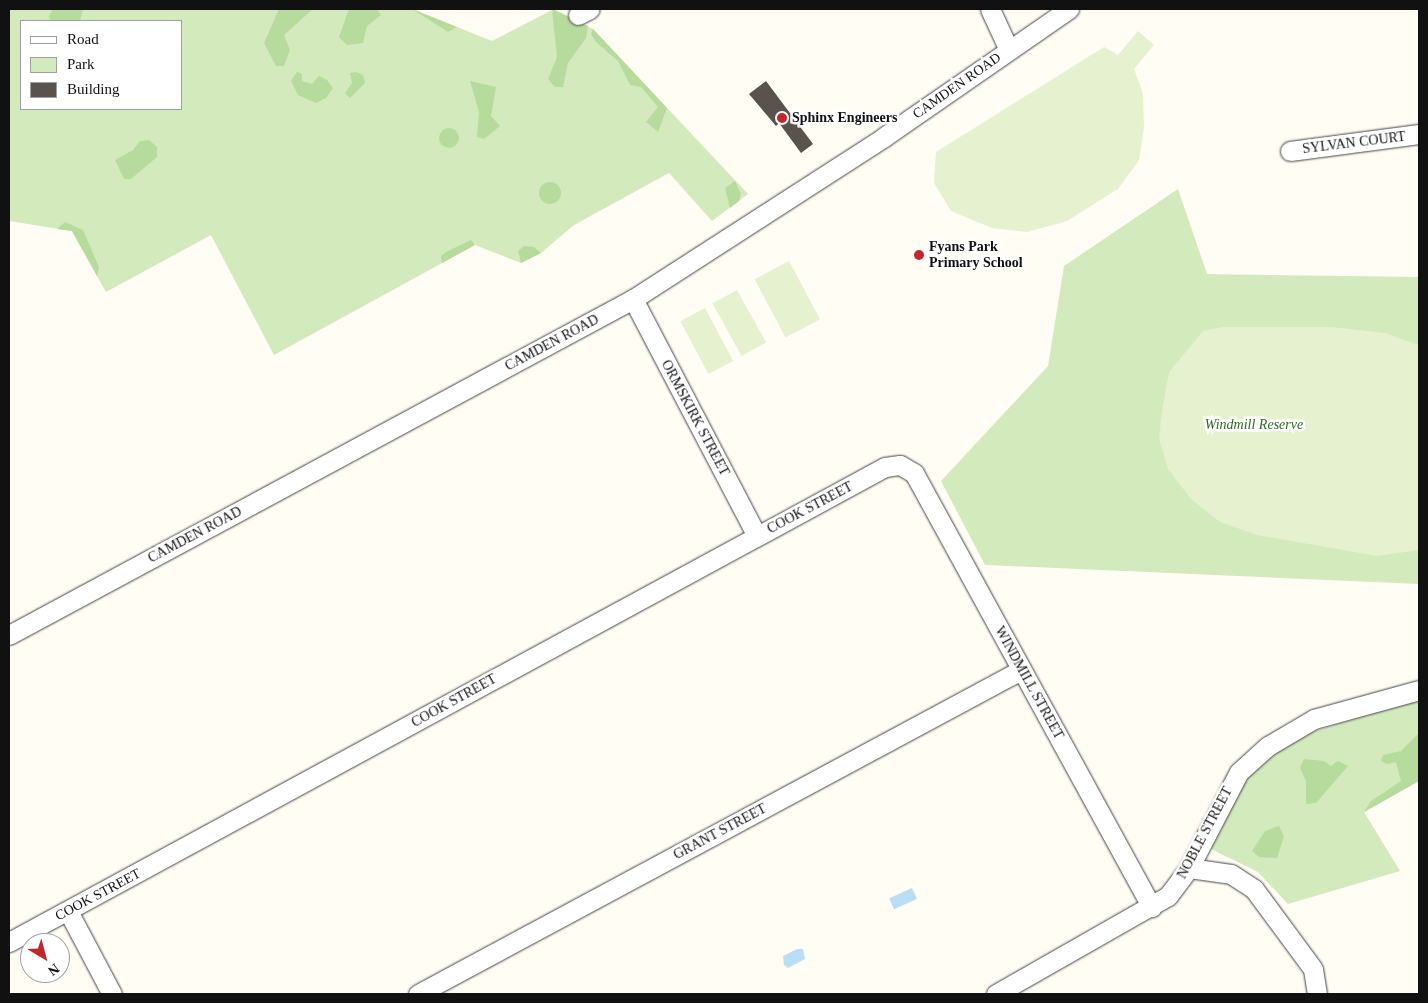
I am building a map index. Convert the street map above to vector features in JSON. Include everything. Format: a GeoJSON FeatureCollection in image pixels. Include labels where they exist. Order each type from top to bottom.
{"type":"FeatureCollection","features":[{"type":"Feature","properties":{"kind":"street"},"geometry":{"type":"LineString","coordinates":[[990,9],[1009,50]]}},
{"type":"Feature","properties":{"kind":"street","name":"CAMDEN ROAD"},"geometry":{"type":"LineString","coordinates":[[9,635],[632,299],[884,137],[1069,9]]}},
{"type":"Feature","properties":{"kind":"street","name":"SYLVAN COURT"},"geometry":{"type":"LineString","coordinates":[[1290,151],[1419,134]]}},
{"type":"Feature","properties":{"kind":"street","name":"ORMSKIRK STREET"},"geometry":{"type":"LineString","coordinates":[[632,299],[757,536]]}},
{"type":"Feature","properties":{"kind":"street","name":"COOK STREET"},"geometry":{"type":"LineString","coordinates":[[9,942],[885,467],[900,464]]}},
{"type":"Feature","properties":{"kind":"street","name":"WINDMILL STREET"},"geometry":{"type":"LineString","coordinates":[[900,464],[914,473],[1152,908]]}},
{"type":"Feature","properties":{"kind":"street","name":"GRANT STREET"},"geometry":{"type":"LineString","coordinates":[[418,994],[1022,670]]}},
{"type":"Feature","properties":{"kind":"street","name":"NOBLE STREET"},"geometry":{"type":"LineString","coordinates":[[996,994],[1152,908],[1168,896],[1189,868],[1239,772],[1268,746],[1314,719],[1419,690]]}},
{"type":"Feature","properties":{"kind":"street"},"geometry":{"type":"LineString","coordinates":[[1189,868],[1231,874],[1254,889],[1313,969],[1317,994]]}},
{"type":"Feature","properties":{"kind":"street"},"geometry":{"type":"LineString","coordinates":[[68,911],[112,994]]}},
{"type":"Feature","properties":{"kind":"green space"},"geometry":{"type":"Polygon","coordinates":[[[9,9],[412,9],[492,41],[554,9],[593,29],[748,194],[712,221],[669,173],[574,225],[541,253],[521,263],[475,245],[274,355],[211,235],[106,292],[72,231],[9,221],[9,9]]]}},
{"type":"Feature","properties":{"kind":"green space"},"geometry":{"type":"Polygon","coordinates":[[[83,9],[80,20],[50,20],[49,17],[52,10],[83,9]]]}},
{"type":"Feature","properties":{"kind":"green space"},"geometry":{"type":"Polygon","coordinates":[[[279,9],[313,9],[284,35],[290,50],[284,66],[276,66],[264,43],[279,9]]]}},
{"type":"Feature","properties":{"kind":"green space"},"geometry":{"type":"Polygon","coordinates":[[[349,9],[377,9],[381,15],[367,26],[363,43],[347,45],[339,37],[349,9]]]}},
{"type":"Feature","properties":{"kind":"green space"},"geometry":{"type":"Polygon","coordinates":[[[412,9],[457,27],[448,32],[412,9]]]}},
{"type":"Feature","properties":{"kind":"green space"},"geometry":{"type":"Polygon","coordinates":[[[552,9],[588,26],[586,38],[568,63],[563,87],[555,87],[548,79],[557,57],[552,9]]]}},
{"type":"Feature","properties":{"kind":"green space"},"geometry":{"type":"Polygon","coordinates":[[[593,29],[667,108],[658,132],[646,122],[658,107],[641,87],[630,85],[618,61],[596,42],[591,34],[593,29]]]}},
{"type":"Feature","properties":{"kind":"green space"},"geometry":{"type":"Polygon","coordinates":[[[1138,31],[1154,45],[1134,69],[1143,94],[1144,128],[1139,160],[1118,189],[1067,221],[1027,232],[992,228],[951,211],[934,183],[936,152],[1104,47],[1118,55],[1138,31]]]}},
{"type":"Feature","properties":{"kind":"green space"},"geometry":{"type":"Polygon","coordinates":[[[297,72],[302,74],[302,81],[312,84],[319,76],[327,80],[333,88],[326,98],[316,103],[298,95],[291,81],[297,72]]]}},
{"type":"Feature","properties":{"kind":"green space"},"geometry":{"type":"Polygon","coordinates":[[[356,72],[363,75],[365,83],[350,98],[345,93],[352,83],[350,73],[356,72]]]}},
{"type":"Feature","properties":{"kind":"green space"},"geometry":{"type":"Polygon","coordinates":[[[470,81],[496,87],[491,116],[500,126],[484,139],[477,137],[479,112],[470,81]]]}},
{"type":"Feature","properties":{"kind":"green space"},"geometry":{"type":"Polygon","coordinates":[[[449,128],[456,131],[459,138],[456,145],[449,148],[442,145],[439,138],[442,131],[449,128]]]}},
{"type":"Feature","properties":{"kind":"green space"},"geometry":{"type":"Polygon","coordinates":[[[149,140],[157,147],[157,157],[131,179],[124,179],[115,160],[133,150],[140,141],[149,140]]]}},
{"type":"Feature","properties":{"kind":"green space"},"geometry":{"type":"Polygon","coordinates":[[[735,181],[741,194],[739,201],[730,208],[725,188],[735,181]]]}},
{"type":"Feature","properties":{"kind":"green space"},"geometry":{"type":"Polygon","coordinates":[[[550,182],[558,185],[561,193],[558,201],[550,204],[542,201],[539,193],[542,185],[550,182]]]}},
{"type":"Feature","properties":{"kind":"green space","name":"Windmill Reserve"},"geometry":{"type":"Polygon","coordinates":[[[1178,189],[1207,274],[1419,277],[1419,584],[985,565],[941,481],[1048,366],[1064,266],[1178,189]]]}},
{"type":"Feature","properties":{"kind":"green space"},"geometry":{"type":"Polygon","coordinates":[[[65,222],[83,230],[99,267],[97,276],[72,231],[57,229],[65,222]]]}},
{"type":"Feature","properties":{"kind":"green space"},"geometry":{"type":"Polygon","coordinates":[[[471,240],[475,245],[442,263],[441,256],[446,252],[471,240]]]}},
{"type":"Feature","properties":{"kind":"green space"},"geometry":{"type":"Polygon","coordinates":[[[524,246],[534,247],[541,253],[521,263],[518,251],[524,246]]]}},
{"type":"Feature","properties":{"kind":"green space"},"geometry":{"type":"Polygon","coordinates":[[[789,261],[820,319],[786,338],[755,279],[789,261]]]}},
{"type":"Feature","properties":{"kind":"green space"},"geometry":{"type":"Polygon","coordinates":[[[737,290],[766,342],[742,356],[713,304],[737,290]]]}},
{"type":"Feature","properties":{"kind":"green space"},"geometry":{"type":"Polygon","coordinates":[[[705,308],[733,361],[708,374],[680,321],[705,308]]]}},
{"type":"Feature","properties":{"kind":"green space"},"geometry":{"type":"Polygon","coordinates":[[[1223,327],[1332,327],[1385,333],[1419,345],[1419,550],[1377,556],[1257,535],[1220,522],[1191,499],[1168,469],[1159,438],[1169,372],[1203,331],[1223,327]]]}},
{"type":"Feature","properties":{"kind":"green space"},"geometry":{"type":"Polygon","coordinates":[[[1419,699],[1419,781],[1364,812],[1400,871],[1288,904],[1258,872],[1211,849],[1245,779],[1292,738],[1419,699]]]}},
{"type":"Feature","properties":{"kind":"green space"},"geometry":{"type":"Polygon","coordinates":[[[1419,733],[1419,781],[1364,812],[1371,801],[1401,781],[1396,762],[1387,764],[1381,761],[1383,755],[1401,751],[1419,733]]]}},
{"type":"Feature","properties":{"kind":"green space"},"geometry":{"type":"Polygon","coordinates":[[[1304,759],[1324,761],[1331,766],[1338,761],[1348,766],[1316,803],[1306,804],[1306,781],[1300,768],[1304,759]]]}},
{"type":"Feature","properties":{"kind":"green space"},"geometry":{"type":"Polygon","coordinates":[[[1279,826],[1284,836],[1277,858],[1259,857],[1252,851],[1265,831],[1279,826]]]}},
{"type":"Feature","properties":{"kind":"water"},"geometry":{"type":"Polygon","coordinates":[[[912,888],[917,899],[894,909],[889,898],[912,888]]]}},
{"type":"Feature","properties":{"kind":"water"},"geometry":{"type":"Polygon","coordinates":[[[797,949],[803,949],[805,959],[788,968],[784,965],[783,956],[797,949]]]}},
{"type":"Feature","properties":{"kind":"building","name":"Sphinx Engineers"},"geometry":{"type":"Polygon","coordinates":[[[766,81],[813,144],[801,153],[779,123],[776,126],[749,94],[766,81]]]}},
{"type":"Feature","properties":{"kind":"place","name":"Sphinx Engineers"},"geometry":{"type":"Point","coordinates":[782,118]}},
{"type":"Feature","properties":{"kind":"place","name":"Fyans Park Primary School"},"geometry":{"type":"Point","coordinates":[919,255]}}]}
